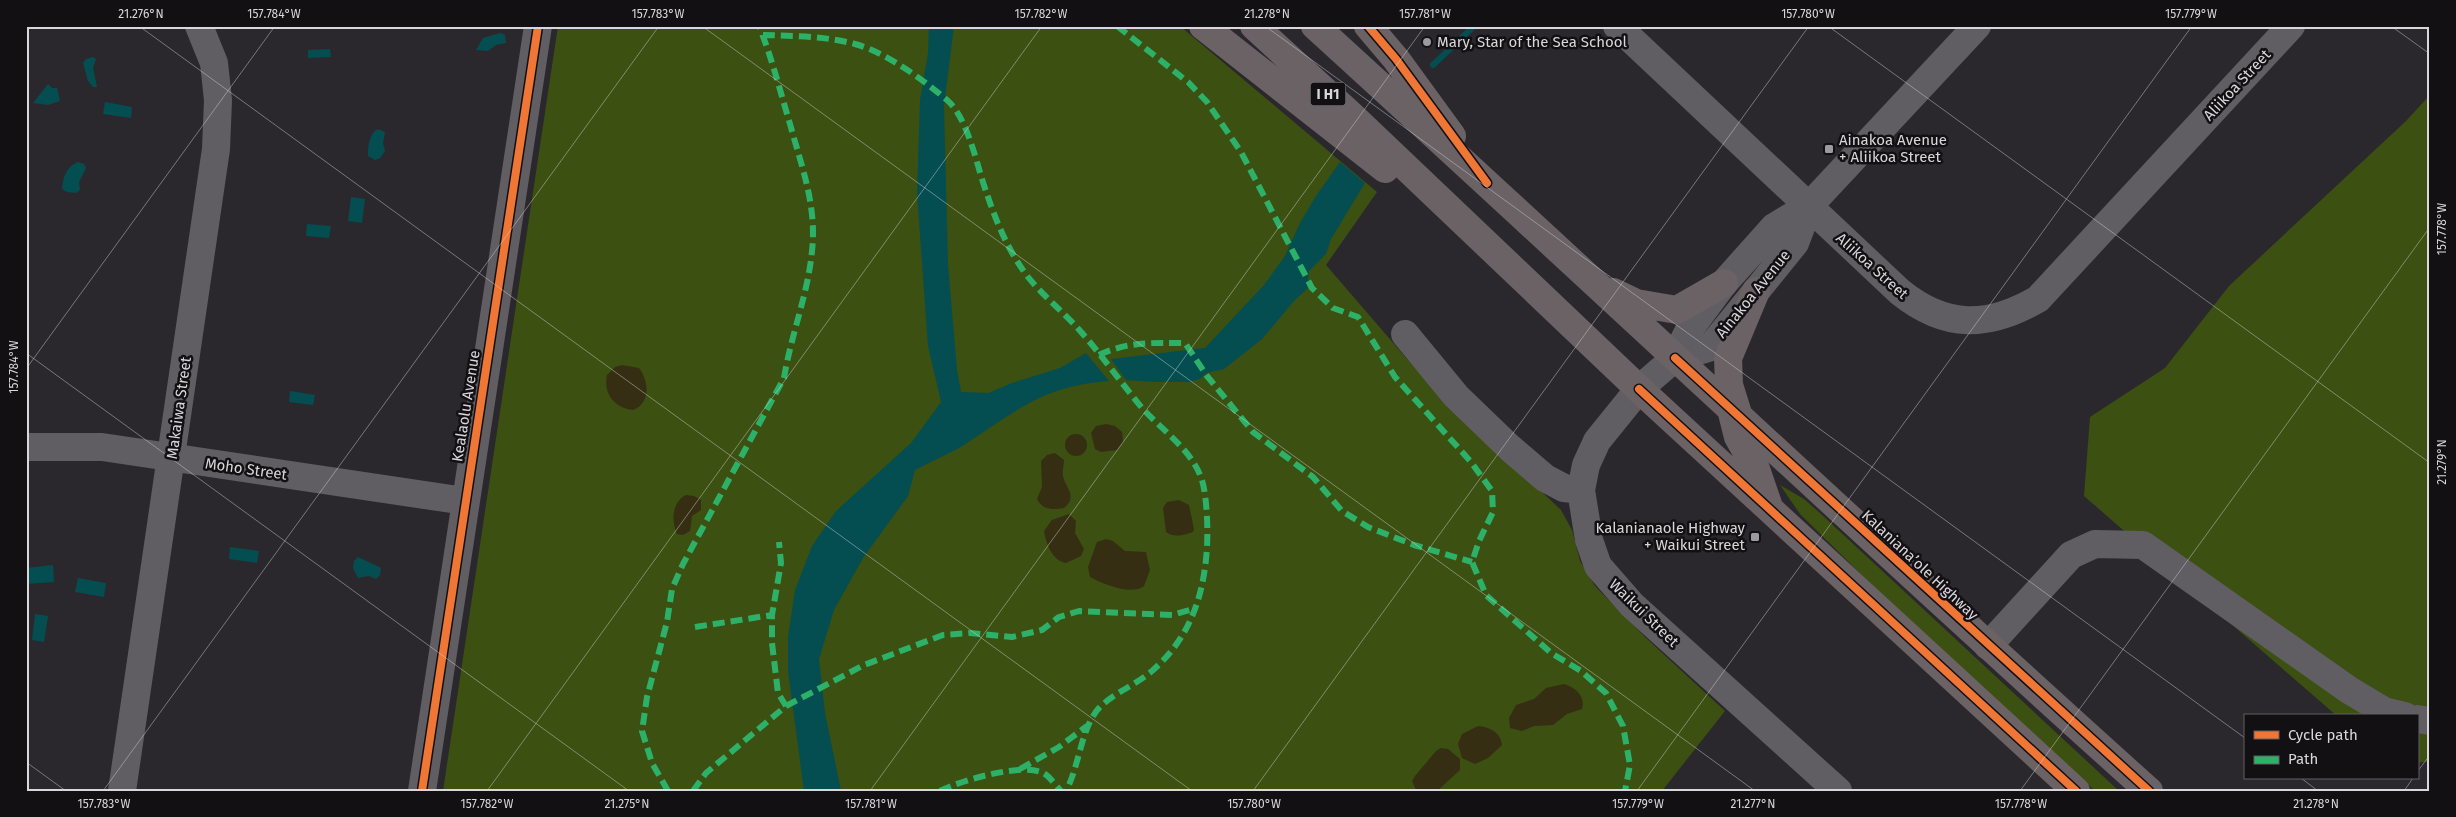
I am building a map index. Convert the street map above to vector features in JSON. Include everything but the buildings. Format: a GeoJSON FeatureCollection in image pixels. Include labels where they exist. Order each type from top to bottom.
{"type":"FeatureCollection","features":[{"type":"Feature","properties":{"kind":"highway"},"geometry":{"type":"LineString","coordinates":[[1203,26],[1511,268]]}},
{"type":"Feature","properties":{"kind":"highway","name":"I H1"},"geometry":{"type":"LineString","coordinates":[[1254,26],[1352,115],[1639,389]]}},
{"type":"Feature","properties":{"kind":"highway","name":"I H1"},"geometry":{"type":"LineString","coordinates":[[1315,26],[1487,183],[1674,358]]}},
{"type":"Feature","properties":{"kind":"highway"},"geometry":{"type":"LineString","coordinates":[[1368,26],[1396,59],[1487,183]]}},
{"type":"Feature","properties":{"kind":"highway"},"geometry":{"type":"LineString","coordinates":[[1588,277],[1636,303],[1668,310],[1682,308],[1724,283]]}},
{"type":"Feature","properties":{"kind":"highway"},"geometry":{"type":"LineString","coordinates":[[1756,291],[1728,358],[1729,385],[1738,437],[1756,469],[1769,508]]}},
{"type":"Feature","properties":{"kind":"highway","name":"Kalaniana’ole Highway"},"geometry":{"type":"LineString","coordinates":[[1674,358],[2149,791]]}},
{"type":"Feature","properties":{"kind":"highway"},"geometry":{"type":"LineString","coordinates":[[1639,389],[2076,791]]}},
{"type":"Feature","properties":{"kind":"street","name":"Makaiwa Street"},"geometry":{"type":"LineString","coordinates":[[122,791],[216,149],[218,100],[214,63],[199,26]]}},
{"type":"Feature","properties":{"kind":"street","name":"Kealaolu Avenue"},"geometry":{"type":"LineString","coordinates":[[422,791],[538,26]]}},
{"type":"Feature","properties":{"kind":"street","name":"Aliikoa Street"},"geometry":{"type":"LineString","coordinates":[[1617,26],[1900,292],[1920,306],[1950,317],[1972,322],[1992,319],[2017,311],[2038,298],[2292,26]]}},
{"type":"Feature","properties":{"kind":"street","name":"Ainakoa Avenue"},"geometry":{"type":"LineString","coordinates":[[1639,389],[1674,358],[1689,330],[1724,283],[1774,227],[1809,206],[1971,28]]}},
{"type":"Feature","properties":{"kind":"street","name":"Ainakoa Avenue"},"geometry":{"type":"LineString","coordinates":[[1674,358],[1711,347],[1795,243],[1809,206]]}},
{"type":"Feature","properties":{"kind":"street"},"geometry":{"type":"LineString","coordinates":[[1405,334],[1456,396],[1510,448],[1545,478],[1564,488],[1581,490]]}},
{"type":"Feature","properties":{"kind":"street","name":"Waikui Street"},"geometry":{"type":"LineString","coordinates":[[1639,389],[1597,441],[1586,465],[1581,490],[1589,540],[1598,566],[1632,605],[1838,791]]}},
{"type":"Feature","properties":{"kind":"street","name":"Moho Street"},"geometry":{"type":"LineString","coordinates":[[26,447],[102,447],[465,500]]}},
{"type":"Feature","properties":{"kind":"street"},"geometry":{"type":"LineString","coordinates":[[1988,646],[2071,555],[2095,544],[2143,545],[2349,690],[2384,711],[2397,714]]}},
{"type":"Feature","properties":{"kind":"green space"},"geometry":{"type":"Polygon","coordinates":[[[558,26],[1180,26],[1377,192],[1326,265],[1407,359],[1451,406],[1561,510],[1572,530],[1580,561],[1595,586],[1645,637],[1725,711],[1662,791],[443,791],[558,26]]]}},
{"type":"Feature","properties":{"kind":"green space"},"geometry":{"type":"Polygon","coordinates":[[[2430,95],[2430,761],[2418,763],[2418,714],[2335,714],[2084,496],[2090,417],[2165,368],[2229,286],[2406,121],[2430,95]]]}},
{"type":"Feature","properties":{"kind":"green space"},"geometry":{"type":"Polygon","coordinates":[[[1780,485],[1804,499],[1821,514],[2119,791],[2095,791],[1878,591],[1800,514],[1780,485]]]}},
{"type":"Feature","properties":{"kind":"sand"},"geometry":{"type":"Polygon","coordinates":[[[622,365],[639,368],[645,379],[645,397],[639,407],[633,410],[626,409],[615,403],[608,393],[607,375],[615,367],[622,365]]]}},
{"type":"Feature","properties":{"kind":"sand"},"geometry":{"type":"Polygon","coordinates":[[[1106,424],[1115,426],[1122,432],[1123,442],[1117,450],[1101,452],[1095,449],[1091,433],[1096,426],[1106,424]]]}},
{"type":"Feature","properties":{"kind":"sand"},"geometry":{"type":"Polygon","coordinates":[[[1072,434],[1080,434],[1087,441],[1087,449],[1080,456],[1072,456],[1065,449],[1065,441],[1072,434]]]}},
{"type":"Feature","properties":{"kind":"sand"},"geometry":{"type":"Polygon","coordinates":[[[1055,453],[1064,460],[1063,476],[1071,496],[1064,508],[1056,509],[1045,507],[1037,499],[1042,487],[1041,461],[1047,455],[1055,453]]]}},
{"type":"Feature","properties":{"kind":"sand"},"geometry":{"type":"Polygon","coordinates":[[[686,495],[694,496],[701,500],[701,510],[692,516],[690,531],[683,535],[677,534],[675,529],[674,512],[678,502],[686,495]]]}},
{"type":"Feature","properties":{"kind":"sand"},"geometry":{"type":"Polygon","coordinates":[[[1179,500],[1189,505],[1194,529],[1193,532],[1186,534],[1172,535],[1166,532],[1163,508],[1167,502],[1179,500]]]}},
{"type":"Feature","properties":{"kind":"sand"},"geometry":{"type":"Polygon","coordinates":[[[1069,514],[1076,521],[1075,533],[1084,549],[1081,556],[1066,563],[1061,562],[1053,555],[1046,541],[1044,531],[1052,520],[1069,514]]]}},
{"type":"Feature","properties":{"kind":"sand"},"geometry":{"type":"Polygon","coordinates":[[[1106,539],[1113,541],[1125,551],[1146,552],[1150,570],[1144,586],[1132,590],[1117,588],[1090,577],[1088,567],[1097,542],[1106,539]]]}},
{"type":"Feature","properties":{"kind":"sand"},"geometry":{"type":"Polygon","coordinates":[[[1564,684],[1572,687],[1579,693],[1583,704],[1582,709],[1567,714],[1553,725],[1534,726],[1522,731],[1510,728],[1509,718],[1516,705],[1534,699],[1546,688],[1564,684]]]}},
{"type":"Feature","properties":{"kind":"sand"},"geometry":{"type":"Polygon","coordinates":[[[1478,726],[1494,731],[1501,740],[1502,745],[1488,758],[1475,764],[1462,758],[1458,744],[1462,734],[1478,726]]]}},
{"type":"Feature","properties":{"kind":"sand"},"geometry":{"type":"Polygon","coordinates":[[[1441,748],[1448,749],[1460,759],[1460,770],[1437,791],[1416,790],[1412,781],[1436,751],[1441,748]]]}},
{"type":"Feature","properties":{"kind":"water"},"geometry":{"type":"Polygon","coordinates":[[[929,26],[954,26],[944,106],[948,265],[957,370],[961,392],[988,393],[1012,383],[1060,368],[1086,353],[1109,381],[1067,388],[1050,393],[1004,418],[950,453],[915,470],[908,496],[863,558],[834,610],[819,659],[825,713],[841,791],[804,791],[788,671],[788,637],[795,590],[812,546],[836,511],[911,443],[941,402],[928,346],[917,193],[920,100],[928,53],[929,26]]]}},
{"type":"Feature","properties":{"kind":"water"},"geometry":{"type":"Polygon","coordinates":[[[500,33],[505,35],[506,43],[496,45],[488,51],[476,50],[483,38],[500,33]]]}},
{"type":"Feature","properties":{"kind":"water"},"geometry":{"type":"Polygon","coordinates":[[[330,49],[331,57],[308,58],[308,50],[330,49]]]}},
{"type":"Feature","properties":{"kind":"water"},"geometry":{"type":"Polygon","coordinates":[[[93,57],[96,59],[93,68],[97,87],[93,87],[88,81],[83,63],[86,59],[93,57]]]}},
{"type":"Feature","properties":{"kind":"water"},"geometry":{"type":"Polygon","coordinates":[[[48,84],[52,88],[57,88],[60,101],[48,105],[33,103],[48,84]]]}},
{"type":"Feature","properties":{"kind":"water"},"geometry":{"type":"Polygon","coordinates":[[[105,102],[132,107],[131,118],[103,114],[105,102]]]}},
{"type":"Feature","properties":{"kind":"water"},"geometry":{"type":"Polygon","coordinates":[[[378,129],[385,132],[383,143],[385,151],[380,158],[375,160],[368,156],[368,149],[371,137],[378,129]]]}},
{"type":"Feature","properties":{"kind":"water"},"geometry":{"type":"Polygon","coordinates":[[[78,162],[84,164],[86,168],[79,182],[80,190],[76,193],[67,192],[62,189],[64,177],[68,170],[78,162]]]}},
{"type":"Feature","properties":{"kind":"water"},"geometry":{"type":"Polygon","coordinates":[[[1340,162],[1365,183],[1331,239],[1326,254],[1309,271],[1307,289],[1294,301],[1262,339],[1224,369],[1206,373],[1200,379],[1189,382],[1126,380],[1111,359],[1205,348],[1264,285],[1285,256],[1300,223],[1340,162]]]}},
{"type":"Feature","properties":{"kind":"water"},"geometry":{"type":"Polygon","coordinates":[[[351,197],[365,199],[362,223],[348,221],[351,197]]]}},
{"type":"Feature","properties":{"kind":"water"},"geometry":{"type":"Polygon","coordinates":[[[307,224],[331,226],[329,238],[306,236],[307,224]]]}},
{"type":"Feature","properties":{"kind":"water"},"geometry":{"type":"Polygon","coordinates":[[[290,391],[315,395],[313,405],[289,402],[290,391]]]}},
{"type":"Feature","properties":{"kind":"water"},"geometry":{"type":"Polygon","coordinates":[[[230,547],[259,551],[257,563],[229,559],[230,547]]]}},
{"type":"Feature","properties":{"kind":"water"},"geometry":{"type":"Polygon","coordinates":[[[358,557],[381,568],[380,575],[376,579],[369,576],[358,578],[353,568],[354,561],[358,557]]]}},
{"type":"Feature","properties":{"kind":"water"},"geometry":{"type":"Polygon","coordinates":[[[53,565],[54,582],[26,584],[26,568],[53,565]]]}},
{"type":"Feature","properties":{"kind":"water"},"geometry":{"type":"Polygon","coordinates":[[[78,578],[106,583],[104,597],[75,592],[78,578]]]}},
{"type":"Feature","properties":{"kind":"water"},"geometry":{"type":"Polygon","coordinates":[[[35,614],[48,616],[44,642],[32,640],[35,614]]]}},
{"type":"Feature","properties":{"kind":"waterway"},"geometry":{"type":"LineString","coordinates":[[1433,65],[1474,26]]}},
{"type":"Feature","properties":{"kind":"marked path"},"geometry":{"type":"LineString","coordinates":[[668,791],[652,763],[642,731],[647,697],[667,622],[672,589],[683,564],[784,378],[807,283],[812,251],[812,218],[807,187],[776,75],[759,26]]}},
{"type":"Feature","properties":{"kind":"marked path"},"geometry":{"type":"LineString","coordinates":[[1117,26],[1188,82],[1207,102],[1241,152],[1312,288],[1333,308],[1358,317],[1395,377],[1471,462],[1492,491],[1493,512],[1479,541],[1472,562],[1486,595],[1551,653],[1581,671],[1606,693],[1623,726],[1630,765],[1625,791]]}},
{"type":"Feature","properties":{"kind":"marked path"},"geometry":{"type":"LineString","coordinates":[[763,35],[832,39],[867,48],[904,68],[927,84],[955,108],[972,144],[995,216],[1009,248],[1021,267],[1034,284],[1082,333],[1143,409],[1192,459],[1202,480],[1207,513],[1207,547],[1202,582],[1193,615],[1176,645],[1165,658],[1146,676],[1113,696],[1094,714],[1085,734],[1075,769],[1066,791]]}},
{"type":"Feature","properties":{"kind":"marked path"},"geometry":{"type":"LineString","coordinates":[[1099,355],[1131,345],[1185,343],[1207,376],[1253,432],[1313,477],[1342,511],[1368,527],[1414,545],[1472,562]]}},
{"type":"Feature","properties":{"kind":"marked path"},"geometry":{"type":"LineString","coordinates":[[693,791],[706,773],[786,706],[778,693],[772,643],[772,615],[781,563],[779,542]]}},
{"type":"Feature","properties":{"kind":"marked path"},"geometry":{"type":"LineString","coordinates":[[786,706],[864,665],[943,635],[970,633],[1012,637],[1042,630],[1059,617],[1079,611],[1172,615],[1197,608]]}},
{"type":"Feature","properties":{"kind":"marked path"},"geometry":{"type":"LineString","coordinates":[[695,627],[772,615]]}},
{"type":"Feature","properties":{"kind":"marked path"},"geometry":{"type":"LineString","coordinates":[[1020,769],[1059,747],[1087,726]]}},
{"type":"Feature","properties":{"kind":"marked path"},"geometry":{"type":"LineString","coordinates":[[940,791],[962,782],[992,774],[1023,770],[1045,774],[1061,791]]}},
{"type":"Feature","properties":{"kind":"cycle path"},"geometry":{"type":"LineString","coordinates":[[422,791],[538,26]]}},
{"type":"Feature","properties":{"kind":"cycle path"},"geometry":{"type":"LineString","coordinates":[[1368,26],[1396,59],[1487,183]]}},
{"type":"Feature","properties":{"kind":"cycle path"},"geometry":{"type":"LineString","coordinates":[[1675,358],[2149,791]]}},
{"type":"Feature","properties":{"kind":"cycle path"},"geometry":{"type":"LineString","coordinates":[[1639,389],[2076,791]]}},
{"type":"Feature","properties":{"kind":"place","name":"Mary, Star of the Sea School"},"geometry":{"type":"Point","coordinates":[1427,42]}},
{"type":"Feature","properties":{"kind":"place","name":"Ainakoa Avenue + Aliikoa Street"},"geometry":{"type":"Point","coordinates":[1829,149]}},
{"type":"Feature","properties":{"kind":"place","name":"Kalanianaole Highway + Waikui Street"},"geometry":{"type":"Point","coordinates":[1755,537]}}]}
